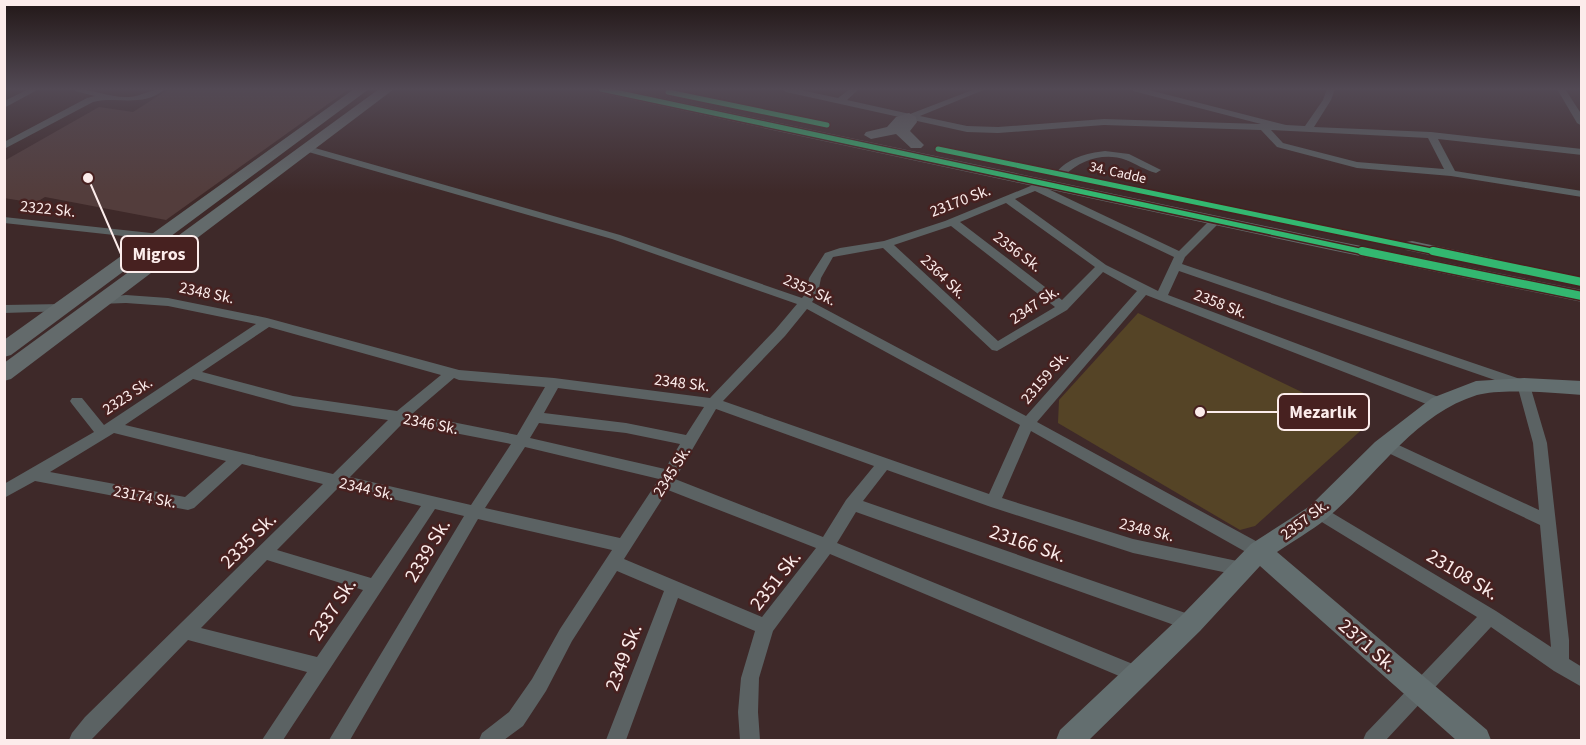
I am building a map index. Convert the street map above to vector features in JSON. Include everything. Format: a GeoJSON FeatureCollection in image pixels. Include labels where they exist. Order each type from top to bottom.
{"type":"FeatureCollection","features":[{"type":"Feature","properties":{"kind":"main road"},"geometry":{"type":"LineString","coordinates":[[4,350],[315,124]]}},
{"type":"Feature","properties":{"kind":"main road"},"geometry":{"type":"LineString","coordinates":[[4,374],[341,124]]}},
{"type":"Feature","properties":{"kind":"main road","name":"34. Cadde"},"geometry":{"type":"LineString","coordinates":[[760,124],[1040,185],[1581,296]]}},
{"type":"Feature","properties":{"kind":"main road","name":"34. Cadde"},"geometry":{"type":"LineString","coordinates":[[817,124],[1581,282]]}},
{"type":"Feature","properties":{"kind":"main road"},"geometry":{"type":"LineString","coordinates":[[871,135],[897,131],[907,124]]}},
{"type":"Feature","properties":{"kind":"main road"},"geometry":{"type":"LineString","coordinates":[[897,131],[916,145]]}},
{"type":"Feature","properties":{"kind":"street"},"geometry":{"type":"LineString","coordinates":[[4,146],[46,124]]}},
{"type":"Feature","properties":{"kind":"street"},"geometry":{"type":"LineString","coordinates":[[942,124],[967,129],[1077,124]]}},
{"type":"Feature","properties":{"kind":"street"},"geometry":{"type":"LineString","coordinates":[[1151,124],[1431,135],[1581,152]]}},
{"type":"Feature","properties":{"kind":"street"},"geometry":{"type":"LineString","coordinates":[[1270,124],[1286,128]]}},
{"type":"Feature","properties":{"kind":"street"},"geometry":{"type":"LineString","coordinates":[[1308,130],[1312,124]]}},
{"type":"Feature","properties":{"kind":"street"},"geometry":{"type":"LineString","coordinates":[[1264,128],[1280,145],[1357,165],[1451,173],[1581,194]]}},
{"type":"Feature","properties":{"kind":"street"},"geometry":{"type":"LineString","coordinates":[[1431,135],[1451,173]]}},
{"type":"Feature","properties":{"kind":"street","name":"2352 Sk."},"geometry":{"type":"LineString","coordinates":[[308,149],[616,237],[805,303],[1028,423],[1251,560]]}},
{"type":"Feature","properties":{"kind":"street"},"geometry":{"type":"LineString","coordinates":[[1061,173],[1069,164],[1086,157],[1104,155],[1120,155],[1156,170]]}},
{"type":"Feature","properties":{"kind":"street"},"geometry":{"type":"LineString","coordinates":[[1040,185],[1177,261],[1524,385],[1540,443],[1560,640],[1560,665]]}},
{"type":"Feature","properties":{"kind":"street","name":"23170 Sk."},"geometry":{"type":"LineString","coordinates":[[886,244],[953,222],[1040,185]]}},
{"type":"Feature","properties":{"kind":"street","name":"2358 Sk."},"geometry":{"type":"LineString","coordinates":[[1008,199],[1102,267],[1144,290],[1439,403]]}},
{"type":"Feature","properties":{"kind":"street","name":"2322 Sk."},"geometry":{"type":"LineString","coordinates":[[4,220],[160,237]]}},
{"type":"Feature","properties":{"kind":"street"},"geometry":{"type":"LineString","coordinates":[[1161,297],[1177,261],[1216,220]]}},
{"type":"Feature","properties":{"kind":"street","name":"2356 Sk."},"geometry":{"type":"LineString","coordinates":[[953,222],[1064,307]]}},
{"type":"Feature","properties":{"kind":"street","name":"2345 Sk."},"geometry":{"type":"LineString","coordinates":[[489,741],[516,718],[539,685],[566,635],[667,479],[712,403],[780,333],[805,303],[812,293],[815,278],[830,255],[840,250],[886,244]]}},
{"type":"Feature","properties":{"kind":"street","name":"2364 Sk."},"geometry":{"type":"LineString","coordinates":[[886,244],[979,332]]}},
{"type":"Feature","properties":{"kind":"street","name":"2347 Sk."},"geometry":{"type":"LineString","coordinates":[[979,332],[997,347],[1064,307],[1102,267]]}},
{"type":"Feature","properties":{"kind":"street","name":"23159 Sk."},"geometry":{"type":"LineString","coordinates":[[993,501],[1028,423],[1144,290]]}},
{"type":"Feature","properties":{"kind":"street","name":"2348 Sk."},"geometry":{"type":"LineString","coordinates":[[102,302],[126,299],[168,302],[267,322],[450,372],[712,403],[884,464],[1133,546],[1251,560]]}},
{"type":"Feature","properties":{"kind":"street"},"geometry":{"type":"LineString","coordinates":[[4,309],[63,308]]}},
{"type":"Feature","properties":{"kind":"street","name":"2323 Sk."},"geometry":{"type":"LineString","coordinates":[[4,492],[107,430],[267,322]]}},
{"type":"Feature","properties":{"kind":"street","name":"2335 Sk."},"geometry":{"type":"LineString","coordinates":[[79,741],[92,724],[400,417],[450,372]]}},
{"type":"Feature","properties":{"kind":"street","name":"2346 Sk."},"geometry":{"type":"LineString","coordinates":[[192,374],[293,400],[400,417],[521,441],[667,479],[1138,675]]}},
{"type":"Feature","properties":{"kind":"street","name":"2339 Sk."},"geometry":{"type":"LineString","coordinates":[[339,741],[475,511],[521,441],[554,383]]}},
{"type":"Feature","properties":{"kind":"street","name":"2357 Sk."},"geometry":{"type":"LineString","coordinates":[[1070,741],[1191,623],[1251,560],[1318,512],[1387,446],[1439,403],[1476,388],[1524,385],[1581,388]]}},
{"type":"Feature","properties":{"kind":"street"},"geometry":{"type":"LineString","coordinates":[[77,401],[107,430]]}},
{"type":"Feature","properties":{"kind":"street"},"geometry":{"type":"LineString","coordinates":[[535,417],[626,428],[690,441]]}},
{"type":"Feature","properties":{"kind":"street","name":"2344 Sk."},"geometry":{"type":"LineString","coordinates":[[107,430],[240,457],[329,480],[338,480],[623,546]]}},
{"type":"Feature","properties":{"kind":"street"},"geometry":{"type":"LineString","coordinates":[[1387,446],[1547,522]]}},
{"type":"Feature","properties":{"kind":"street","name":"23174 Sk."},"geometry":{"type":"LineString","coordinates":[[34,475],[188,504],[240,457]]}},
{"type":"Feature","properties":{"kind":"street","name":"2351 Sk."},"geometry":{"type":"LineString","coordinates":[[750,741],[747,712],[750,678],[765,627],[823,552],[852,504],[884,464]]}},
{"type":"Feature","properties":{"kind":"street","name":"2337 Sk."},"geometry":{"type":"LineString","coordinates":[[272,741],[431,503]]}},
{"type":"Feature","properties":{"kind":"street","name":"23166 Sk."},"geometry":{"type":"LineString","coordinates":[[852,504],[1191,623]]}},
{"type":"Feature","properties":{"kind":"street","name":"23108 Sk."},"geometry":{"type":"LineString","coordinates":[[1318,512],[1490,616],[1581,678]]}},
{"type":"Feature","properties":{"kind":"street"},"geometry":{"type":"LineString","coordinates":[[265,553],[374,586]]}},
{"type":"Feature","properties":{"kind":"street","name":"2371 Sk."},"geometry":{"type":"LineString","coordinates":[[1251,560],[1420,690],[1477,741]]}},
{"type":"Feature","properties":{"kind":"street"},"geometry":{"type":"LineString","coordinates":[[613,562],[765,627]]}},
{"type":"Feature","properties":{"kind":"street","name":"2349 Sk."},"geometry":{"type":"LineString","coordinates":[[616,741],[673,589]]}},
{"type":"Feature","properties":{"kind":"street"},"geometry":{"type":"LineString","coordinates":[[1373,741],[1490,616]]}},
{"type":"Feature","properties":{"kind":"street"},"geometry":{"type":"LineString","coordinates":[[186,632],[321,667]]}},
{"type":"Feature","properties":{"kind":"shaded area"},"geometry":{"type":"Polygon","coordinates":[[[1138,313],[1368,424],[1255,526],[1240,530],[1058,423],[1059,400],[1138,313]]]}},
{"type":"Feature","properties":{"kind":"building"},"geometry":{"type":"Polygon","coordinates":[[[70,124],[300,124],[166,220],[45,197],[35,203],[4,198],[4,161],[70,124]]]}},
{"type":"Feature","properties":{"kind":"cycle path"},"geometry":{"type":"LineString","coordinates":[[764,124],[1582,296]]}},
{"type":"Feature","properties":{"kind":"cycle path"},"geometry":{"type":"LineString","coordinates":[[821,124],[827,125]]}},
{"type":"Feature","properties":{"kind":"cycle path"},"geometry":{"type":"LineString","coordinates":[[938,149],[1582,282]]}},
{"type":"Feature","properties":{"kind":"place","name":"Migros"},"geometry":{"type":"Point","coordinates":[88,178]}},
{"type":"Feature","properties":{"kind":"place","name":"Mezarlık"},"geometry":{"type":"Point","coordinates":[1200,412]}}]}
